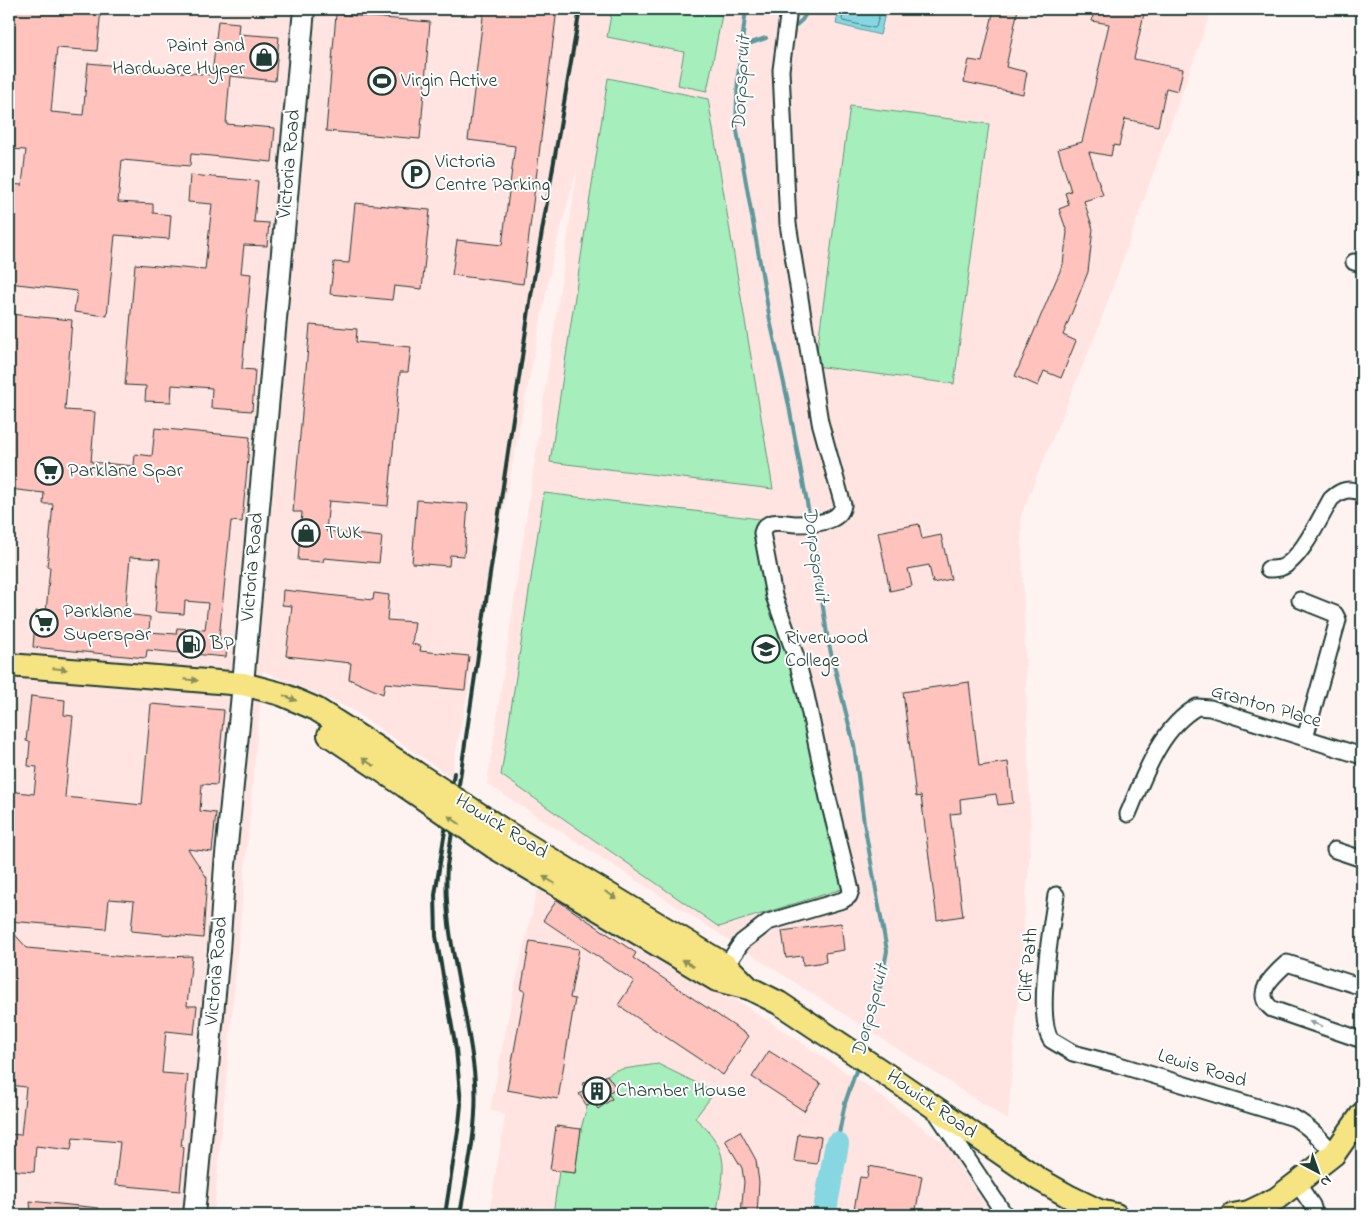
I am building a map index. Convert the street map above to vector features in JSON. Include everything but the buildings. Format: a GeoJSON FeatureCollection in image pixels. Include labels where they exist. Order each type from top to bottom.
{"type":"FeatureCollection","features":[{"type":"Feature","properties":{"kind":"main road","name":"Victoria Road"},"geometry":{"type":"LineString","coordinates":[[194,1215],[304,9]]}},
{"type":"Feature","properties":{"kind":"main road"},"geometry":{"type":"LineString","coordinates":[[9,666],[242,692]]}},
{"type":"Feature","properties":{"kind":"main road"},"geometry":{"type":"LineString","coordinates":[[9,681],[242,692]]}},
{"type":"Feature","properties":{"kind":"main road","name":"Howick Road"},"geometry":{"type":"LineString","coordinates":[[242,692],[281,694],[316,709],[409,779],[502,840],[722,973],[779,1003],[896,1080],[1040,1180],[1099,1211],[1116,1215]]}},
{"type":"Feature","properties":{"kind":"main road"},"geometry":{"type":"LineString","coordinates":[[1233,1215],[1249,1212],[1276,1199],[1297,1183],[1334,1154],[1362,1114]]}},
{"type":"Feature","properties":{"kind":"street"},"geometry":{"type":"LineString","coordinates":[[722,973],[742,942],[768,922],[843,900],[849,896],[851,890],[828,798],[806,695],[796,657],[774,596],[762,533],[764,528],[774,522],[798,524],[826,522],[840,513],[843,505],[820,422],[788,224],[781,70],[789,9]]}},
{"type":"Feature","properties":{"kind":"street"},"geometry":{"type":"LineString","coordinates":[[1268,569],[1282,567],[1299,551],[1308,540],[1331,499],[1344,489],[1362,493]]}},
{"type":"Feature","properties":{"kind":"street"},"geometry":{"type":"LineString","coordinates":[[1300,600],[1335,614],[1338,620],[1304,738]]}},
{"type":"Feature","properties":{"kind":"street","name":"Granton Place"},"geometry":{"type":"LineString","coordinates":[[1128,814],[1148,767],[1160,746],[1173,729],[1197,707],[1210,708],[1362,756]]}},
{"type":"Feature","properties":{"kind":"street"},"geometry":{"type":"LineString","coordinates":[[1335,850],[1362,859]]}},
{"type":"Feature","properties":{"kind":"street","name":"Cliff Path"},"geometry":{"type":"LineString","coordinates":[[1050,1039],[1046,1018],[1045,994],[1056,895]]}},
{"type":"Feature","properties":{"kind":"street"},"geometry":{"type":"LineString","coordinates":[[1362,988],[1288,963],[1265,986],[1264,998],[1267,1005],[1272,1009],[1362,1040]]}},
{"type":"Feature","properties":{"kind":"street","name":"Lewis Road"},"geometry":{"type":"LineString","coordinates":[[1050,1039],[1064,1050],[1073,1054],[1125,1067],[1294,1118],[1312,1130],[1334,1154]]}},
{"type":"Feature","properties":{"kind":"street"},"geometry":{"type":"LineString","coordinates":[[933,1106],[1005,1215]]}},
{"type":"Feature","properties":{"kind":"street"},"geometry":{"type":"LineString","coordinates":[[1297,1183],[1318,1215]]}},
{"type":"Feature","properties":{"kind":"shaded area"},"geometry":{"type":"Polygon","coordinates":[[[9,9],[1212,9],[1098,329],[1021,515],[1031,840],[1008,1120],[487,784],[578,166],[553,258],[451,777],[351,709],[263,671],[214,1215],[9,1215],[9,9]]]}},
{"type":"Feature","properties":{"kind":"shaded area"},"geometry":{"type":"Polygon","coordinates":[[[570,889],[874,1091],[945,1144],[992,1215],[489,1215],[505,1115],[490,1110],[513,993],[537,891],[570,889]]]}},
{"type":"Feature","properties":{"kind":"green space"},"geometry":{"type":"Polygon","coordinates":[[[612,9],[691,9],[722,15],[707,91],[678,85],[684,52],[607,37],[612,9]]]}},
{"type":"Feature","properties":{"kind":"green space"},"geometry":{"type":"Polygon","coordinates":[[[608,78],[708,99],[773,489],[550,462],[608,78]]]}},
{"type":"Feature","properties":{"kind":"green space"},"geometry":{"type":"Polygon","coordinates":[[[850,106],[989,124],[954,384],[815,366],[850,106]]]}},
{"type":"Feature","properties":{"kind":"green space"},"geometry":{"type":"Polygon","coordinates":[[[544,493],[760,519],[845,888],[719,927],[501,775],[544,493]]]}},
{"type":"Feature","properties":{"kind":"green space"},"geometry":{"type":"Polygon","coordinates":[[[658,1064],[715,1092],[695,1118],[715,1141],[723,1162],[723,1174],[716,1215],[553,1215],[559,1171],[575,1173],[581,1129],[587,1106],[594,1102],[598,1108],[612,1099],[608,1093],[616,1088],[607,1075],[616,1070],[658,1064]]]}},
{"type":"Feature","properties":{"kind":"water"},"geometry":{"type":"Polygon","coordinates":[[[839,9],[886,9],[880,35],[836,24],[839,9]]]}},
{"type":"Feature","properties":{"kind":"waterway","name":"Dorpspruit"},"geometry":{"type":"LineString","coordinates":[[746,9],[738,76],[736,125],[770,320],[789,406],[810,519]]}},
{"type":"Feature","properties":{"kind":"waterway"},"geometry":{"type":"LineString","coordinates":[[794,27],[802,20],[809,9]]}},
{"type":"Feature","properties":{"kind":"waterway"},"geometry":{"type":"LineString","coordinates":[[742,46],[766,38]]}},
{"type":"Feature","properties":{"kind":"waterway","name":"Dorpspruit"},"geometry":{"type":"LineString","coordinates":[[811,526],[828,641],[854,745],[864,823],[887,951],[875,1013],[862,1051]]}},
{"type":"Feature","properties":{"kind":"waterway","name":"Dorpspruit"},"geometry":{"type":"LineString","coordinates":[[837,1144],[845,1103],[858,1065]]}},
{"type":"Feature","properties":{"kind":"waterway","name":"Dorpspruit"},"geometry":{"type":"LineString","coordinates":[[824,1215],[837,1144]]}},
{"type":"Feature","properties":{"kind":"railway"},"geometry":{"type":"LineString","coordinates":[[460,1215],[469,1166],[476,1099],[468,1028],[452,947],[447,893],[447,866],[531,296],[580,9]]}},
{"type":"Feature","properties":{"kind":"railway"},"geometry":{"type":"LineString","coordinates":[[445,1215],[461,1104],[456,1049],[436,936],[435,895],[454,773]]}},
{"type":"Feature","properties":{"kind":"place","name":"Paint and Hardware Hyper"},"geometry":{"type":"Point","coordinates":[264,57]}},
{"type":"Feature","properties":{"kind":"place","name":"Virgin Active"},"geometry":{"type":"Point","coordinates":[382,81]}},
{"type":"Feature","properties":{"kind":"place","name":"Victoria Centre Parking"},"geometry":{"type":"Point","coordinates":[416,174]}},
{"type":"Feature","properties":{"kind":"place","name":"Parklane Spar"},"geometry":{"type":"Point","coordinates":[49,471]}},
{"type":"Feature","properties":{"kind":"place","name":"TWK"},"geometry":{"type":"Point","coordinates":[306,533]}},
{"type":"Feature","properties":{"kind":"place","name":"Parklane Superspar"},"geometry":{"type":"Point","coordinates":[44,623]}},
{"type":"Feature","properties":{"kind":"place","name":"BP"},"geometry":{"type":"Point","coordinates":[191,644]}},
{"type":"Feature","properties":{"kind":"place","name":"Riverwood College"},"geometry":{"type":"Point","coordinates":[766,649]}},
{"type":"Feature","properties":{"kind":"place","name":"Chamber House"},"geometry":{"type":"Point","coordinates":[597,1091]}}]}
